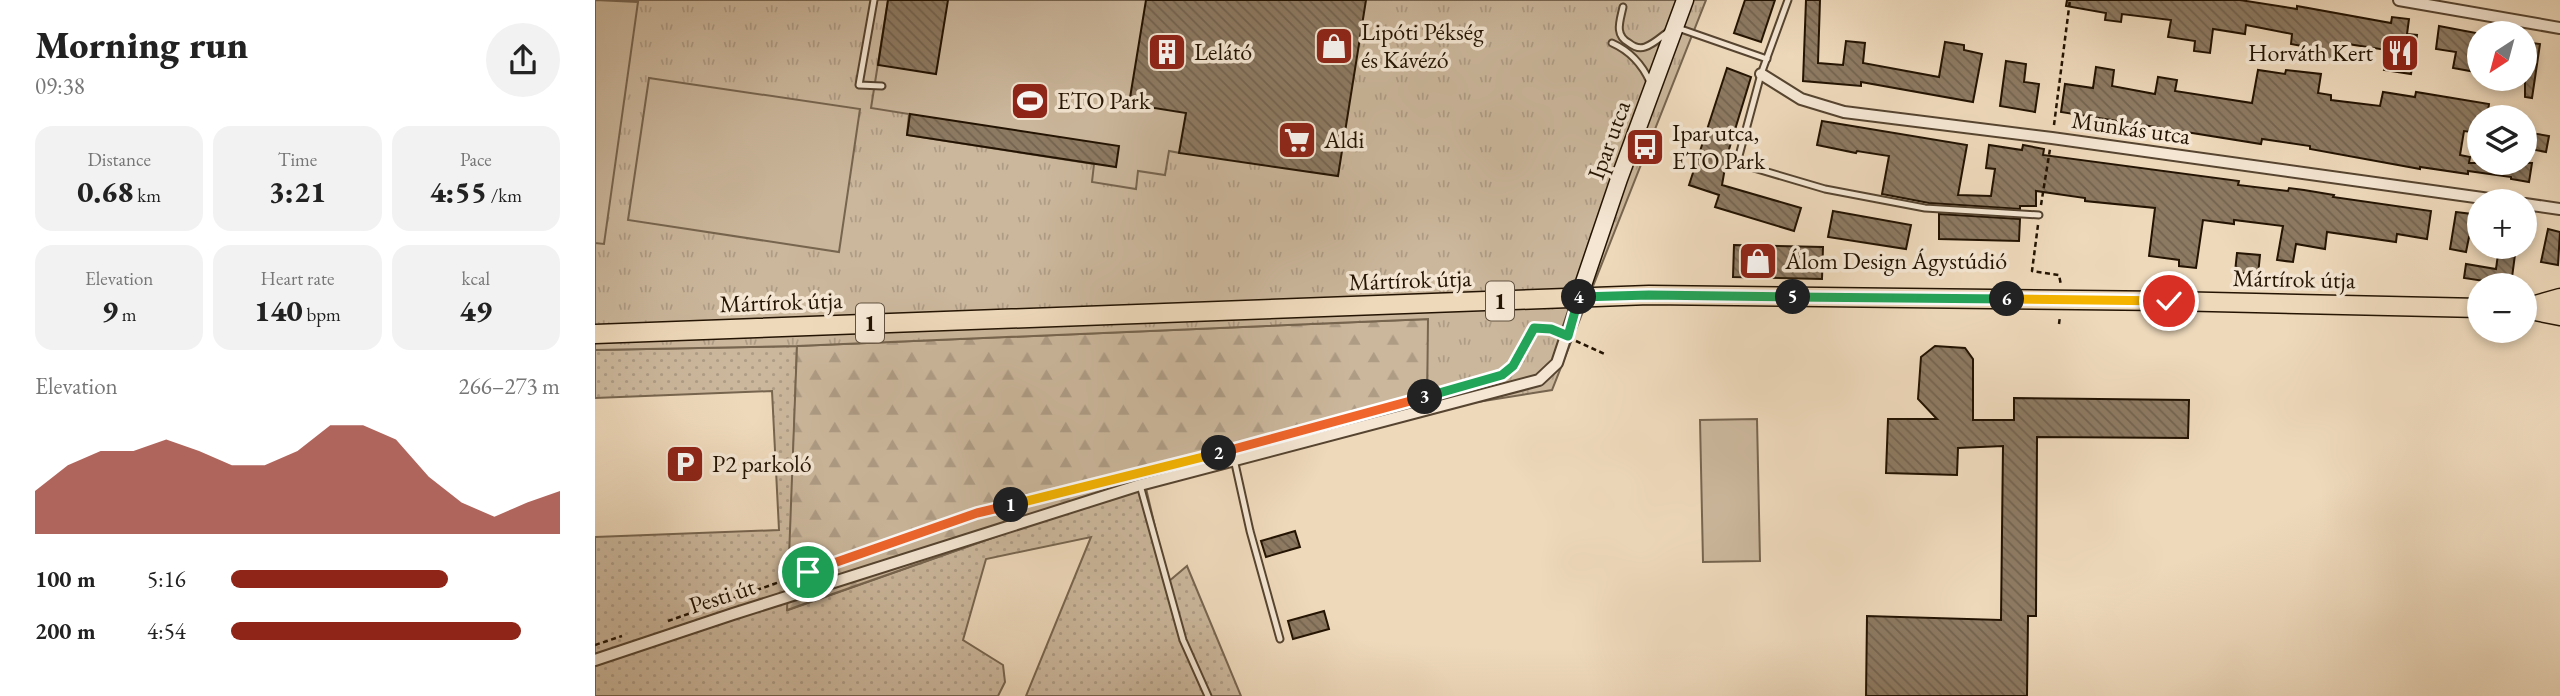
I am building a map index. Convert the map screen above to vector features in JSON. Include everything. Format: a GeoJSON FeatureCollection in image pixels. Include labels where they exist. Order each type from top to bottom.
{"type":"FeatureCollection","features":[{"type":"Feature","properties":{"kind":"main road","name":"Mártírok útja"},"geometry":{"type":"LineString","coordinates":[[595,334],[1660,295],[2467,308]]}},
{"type":"Feature","properties":{"kind":"main road"},"geometry":{"type":"LineString","coordinates":[[2537,306],[2560,299]]}},
{"type":"Feature","properties":{"kind":"main road"},"geometry":{"type":"LineString","coordinates":[[2537,311],[2560,316]]}},
{"type":"Feature","properties":{"kind":"street","name":"Ipar utca"},"geometry":{"type":"LineString","coordinates":[[1579,297],[1685,0]]}},
{"type":"Feature","properties":{"kind":"street"},"geometry":{"type":"LineString","coordinates":[[2399,0],[2560,28]]}},
{"type":"Feature","properties":{"kind":"street","name":"Munkás utca"},"geometry":{"type":"LineString","coordinates":[[1761,74],[1801,99],[1844,112],[2467,196]]}},
{"type":"Feature","properties":{"kind":"street"},"geometry":{"type":"LineString","coordinates":[[2537,206],[2560,209]]}},
{"type":"Feature","properties":{"kind":"street","name":"Pesti út"},"geometry":{"type":"LineString","coordinates":[[595,660],[1140,485],[1539,380],[1557,363],[1579,297]]}},
{"type":"Feature","properties":{"kind":"lane"},"geometry":{"type":"LineString","coordinates":[[874,0],[859,85],[882,86]]}},
{"type":"Feature","properties":{"kind":"lane"},"geometry":{"type":"LineString","coordinates":[[1788,0],[1761,74],[1737,163],[1825,189],[1925,208],[2039,215]]}},
{"type":"Feature","properties":{"kind":"lane"},"geometry":{"type":"LineString","coordinates":[[1623,7],[1619,31],[1622,39],[1633,46],[1649,46],[1675,27],[1767,59]]}},
{"type":"Feature","properties":{"kind":"lane"},"geometry":{"type":"LineString","coordinates":[[1612,43],[1621,47],[1643,66],[1653,87]]}},
{"type":"Feature","properties":{"kind":"lane"},"geometry":{"type":"LineString","coordinates":[[1234,459],[1249,531],[1280,639]]}},
{"type":"Feature","properties":{"kind":"lane"},"geometry":{"type":"LineString","coordinates":[[1140,485],[1182,640],[1208,696]]}},
{"type":"Feature","properties":{"kind":"path"},"geometry":{"type":"LineString","coordinates":[[2061,286],[2059,275],[2032,271],[2070,0]]}},
{"type":"Feature","properties":{"kind":"path"},"geometry":{"type":"LineString","coordinates":[[2059,324],[2060,316]]}},
{"type":"Feature","properties":{"kind":"path"},"geometry":{"type":"LineString","coordinates":[[1467,385],[1502,375],[1513,366],[1534,328],[1551,329],[1607,355]]}},
{"type":"Feature","properties":{"kind":"path"},"geometry":{"type":"LineString","coordinates":[[669,621],[977,513],[1122,477]]}},
{"type":"Feature","properties":{"kind":"path"},"geometry":{"type":"LineString","coordinates":[[595,645],[630,634]]}},
{"type":"Feature","properties":{"kind":"green space"},"geometry":{"type":"Polygon","coordinates":[[[595,0],[1706,0],[1552,390],[1427,410],[1428,319],[797,346],[595,350],[595,0]]]}},
{"type":"Feature","properties":{"kind":"green space"},"geometry":{"type":"Polygon","coordinates":[[[595,0],[638,2],[604,244],[595,243],[595,0]]]}},
{"type":"Feature","properties":{"kind":"green space","name":"ETO Park"},"geometry":{"type":"Polygon","coordinates":[[[888,0],[1205,0],[1180,153],[1169,151],[1165,175],[1138,171],[1136,189],[1092,182],[1094,164],[907,135],[909,114],[871,108],[888,0]]]}},
{"type":"Feature","properties":{"kind":"green space"},"geometry":{"type":"Polygon","coordinates":[[[649,78],[860,109],[839,252],[628,220],[649,78]]]}},
{"type":"Feature","properties":{"kind":"green space"},"geometry":{"type":"Polygon","coordinates":[[[1429,319],[1427,410],[1145,484],[787,610],[797,346],[1429,319]]]}},
{"type":"Feature","properties":{"kind":"green space"},"geometry":{"type":"Polygon","coordinates":[[[797,346],[788,610],[1145,484],[1168,582],[1187,566],[1241,696],[1026,696],[1091,537],[986,559],[963,640],[1003,665],[1005,682],[998,696],[595,696],[595,537],[779,530],[772,391],[595,398],[595,350],[797,346]]]}},
{"type":"Feature","properties":{"kind":"green space"},"geometry":{"type":"Polygon","coordinates":[[[1757,419],[1760,561],[1703,562],[1700,420],[1757,419]]]}},
{"type":"Feature","properties":{"kind":"building"},"geometry":{"type":"Polygon","coordinates":[[[888,0],[948,0],[936,74],[878,65],[888,0]]]}},
{"type":"Feature","properties":{"kind":"building"},"geometry":{"type":"Polygon","coordinates":[[[1146,0],[1366,0],[1338,176],[1179,153],[1186,113],[1129,104],[1146,0]]]}},
{"type":"Feature","properties":{"kind":"building"},"geometry":{"type":"Polygon","coordinates":[[[1745,0],[1775,0],[1761,42],[1734,33],[1745,0]]]}},
{"type":"Feature","properties":{"kind":"building"},"geometry":{"type":"Polygon","coordinates":[[[1806,0],[1820,0],[1818,63],[1843,65],[1846,41],[1865,43],[1863,63],[1939,77],[1945,42],[1964,45],[1964,50],[1982,54],[1973,102],[1861,82],[1861,86],[1803,81],[1806,0]]]}},
{"type":"Feature","properties":{"kind":"building"},"geometry":{"type":"Polygon","coordinates":[[[2067,0],[2240,0],[2297,9],[2297,6],[2391,23],[2392,17],[2409,19],[2407,34],[2417,35],[2411,74],[2384,70],[2387,50],[2341,43],[2338,62],[2321,59],[2323,50],[2291,44],[2292,34],[2246,25],[2245,34],[2213,29],[2210,53],[2194,51],[2195,41],[2168,37],[2171,20],[2122,14],[2121,22],[2105,20],[2106,13],[2066,6],[2067,0]]]}},
{"type":"Feature","properties":{"kind":"building"},"geometry":{"type":"Polygon","coordinates":[[[2439,26],[2467,31],[2467,70],[2453,68],[2456,52],[2436,49],[2439,26]]]}},
{"type":"Feature","properties":{"kind":"building"},"geometry":{"type":"Polygon","coordinates":[[[2537,44],[2540,44],[2537,64],[2537,44]]]}},
{"type":"Feature","properties":{"kind":"building"},"geometry":{"type":"Polygon","coordinates":[[[2006,61],[2026,64],[2024,82],[2039,84],[2035,112],[2000,106],[2006,61]]]}},
{"type":"Feature","properties":{"kind":"building"},"geometry":{"type":"Polygon","coordinates":[[[2096,67],[2114,70],[2112,86],[2155,94],[2158,77],[2177,80],[2175,91],[2252,103],[2258,70],[2285,74],[2286,70],[2321,74],[2318,93],[2331,95],[2331,100],[2380,106],[2383,92],[2415,97],[2416,92],[2489,104],[2467,105],[2467,131],[2464,131],[2460,155],[2467,156],[2467,174],[2420,169],[2310,149],[2310,146],[2262,139],[2261,144],[2061,112],[2065,84],[2093,88],[2096,67]]]}},
{"type":"Feature","properties":{"kind":"building"},"geometry":{"type":"Polygon","coordinates":[[[1727,68],[1751,77],[1727,156],[1722,185],[1801,208],[1794,231],[1715,207],[1719,195],[1689,185],[1727,68]]]}},
{"type":"Feature","properties":{"kind":"building"},"geometry":{"type":"Polygon","coordinates":[[[2525,91],[2533,91],[2532,98],[2525,97],[2525,91]]]}},
{"type":"Feature","properties":{"kind":"building"},"geometry":{"type":"Polygon","coordinates":[[[910,114],[1119,146],[1116,167],[907,135],[910,114]]]}},
{"type":"Feature","properties":{"kind":"building"},"geometry":{"type":"Polygon","coordinates":[[[1822,121],[1967,145],[1958,195],[1991,196],[1995,169],[1986,168],[1989,145],[2022,150],[2023,145],[2044,149],[2043,155],[2239,181],[2238,185],[2288,191],[2289,188],[2304,190],[2334,195],[2333,197],[2431,211],[2427,239],[2397,234],[2396,242],[2327,232],[2325,249],[2296,244],[2293,262],[2277,260],[2283,226],[2234,220],[2234,224],[2203,220],[2196,268],[2179,266],[2179,260],[2149,256],[2155,208],[2085,201],[2085,198],[2036,191],[2036,206],[2020,206],[2020,209],[1929,203],[1882,194],[1889,156],[1817,145],[1822,121]]]}},
{"type":"Feature","properties":{"kind":"building"},"geometry":{"type":"Polygon","coordinates":[[[2537,134],[2549,136],[2546,152],[2537,150],[2537,134]]]}},
{"type":"Feature","properties":{"kind":"building"},"geometry":{"type":"Polygon","coordinates":[[[2497,175],[2530,175],[2529,182],[2497,175]]]}},
{"type":"Feature","properties":{"kind":"building"},"geometry":{"type":"Polygon","coordinates":[[[1833,211],[1911,225],[1906,249],[1828,237],[1833,211]]]}},
{"type":"Feature","properties":{"kind":"building"},"geometry":{"type":"Polygon","coordinates":[[[2456,212],[2467,213],[2466,252],[2450,249],[2456,212]]]}},
{"type":"Feature","properties":{"kind":"building"},"geometry":{"type":"Polygon","coordinates":[[[1939,214],[2020,219],[2019,241],[1939,239],[1939,214]]]}},
{"type":"Feature","properties":{"kind":"building"},"geometry":{"type":"Polygon","coordinates":[[[2548,229],[2560,232],[2558,265],[2541,262],[2548,229]]]}},
{"type":"Feature","properties":{"kind":"building"},"geometry":{"type":"Polygon","coordinates":[[[1734,245],[1823,247],[1822,279],[1733,277],[1734,245]]]}},
{"type":"Feature","properties":{"kind":"building"},"geometry":{"type":"Polygon","coordinates":[[[2237,253],[2260,255],[2258,275],[2235,272],[2237,253]]]}},
{"type":"Feature","properties":{"kind":"building"},"geometry":{"type":"Polygon","coordinates":[[[2497,259],[2514,259],[2513,273],[2467,273],[2467,278],[2464,278],[2466,264],[2496,269],[2497,259]]]}},
{"type":"Feature","properties":{"kind":"building"},"geometry":{"type":"Polygon","coordinates":[[[1935,346],[1965,348],[1973,359],[1973,420],[2014,420],[2014,398],[2189,400],[2188,438],[2037,437],[2036,616],[2028,616],[2027,696],[1866,696],[1867,616],[2001,620],[2003,446],[1958,448],[1957,475],[1886,473],[1888,419],[1937,419],[1918,399],[1921,357],[1935,346]]]}},
{"type":"Feature","properties":{"kind":"building"},"geometry":{"type":"Polygon","coordinates":[[[1295,531],[1300,547],[1266,557],[1261,541],[1295,531]]]}},
{"type":"Feature","properties":{"kind":"building"},"geometry":{"type":"Polygon","coordinates":[[[1324,611],[1329,629],[1293,639],[1288,621],[1324,611]]]}},
{"type":"Feature","properties":{"kind":"place","name":"Lipóti Pékség és Kávézó"},"geometry":{"type":"Point","coordinates":[1334,46]}},
{"type":"Feature","properties":{"kind":"place","name":"Lelátó"},"geometry":{"type":"Point","coordinates":[1167,52]}},
{"type":"Feature","properties":{"kind":"place","name":"Horváth Kert"},"geometry":{"type":"Point","coordinates":[2400,53]}},
{"type":"Feature","properties":{"kind":"place","name":"ETO Park"},"geometry":{"type":"Point","coordinates":[1030,101]}},
{"type":"Feature","properties":{"kind":"place","name":"Aldi"},"geometry":{"type":"Point","coordinates":[1297,140]}},
{"type":"Feature","properties":{"kind":"place","name":"Ipar utca, ETO Park"},"geometry":{"type":"Point","coordinates":[1645,147]}},
{"type":"Feature","properties":{"kind":"place","name":"Álom Design Ágystúdió"},"geometry":{"type":"Point","coordinates":[1758,261]}},
{"type":"Feature","properties":{"kind":"place","name":"P2 parkoló"},"geometry":{"type":"Point","coordinates":[685,464]}},
{"type":"Feature","properties":{"kind":"route"},"geometry":{"type":"LineString","coordinates":[[808,572],[977,513],[1229,450],[1502,375],[1513,366],[1534,328],[1551,329],[1568,336],[1579,297],[1683,295],[2169,301]]}}]}
